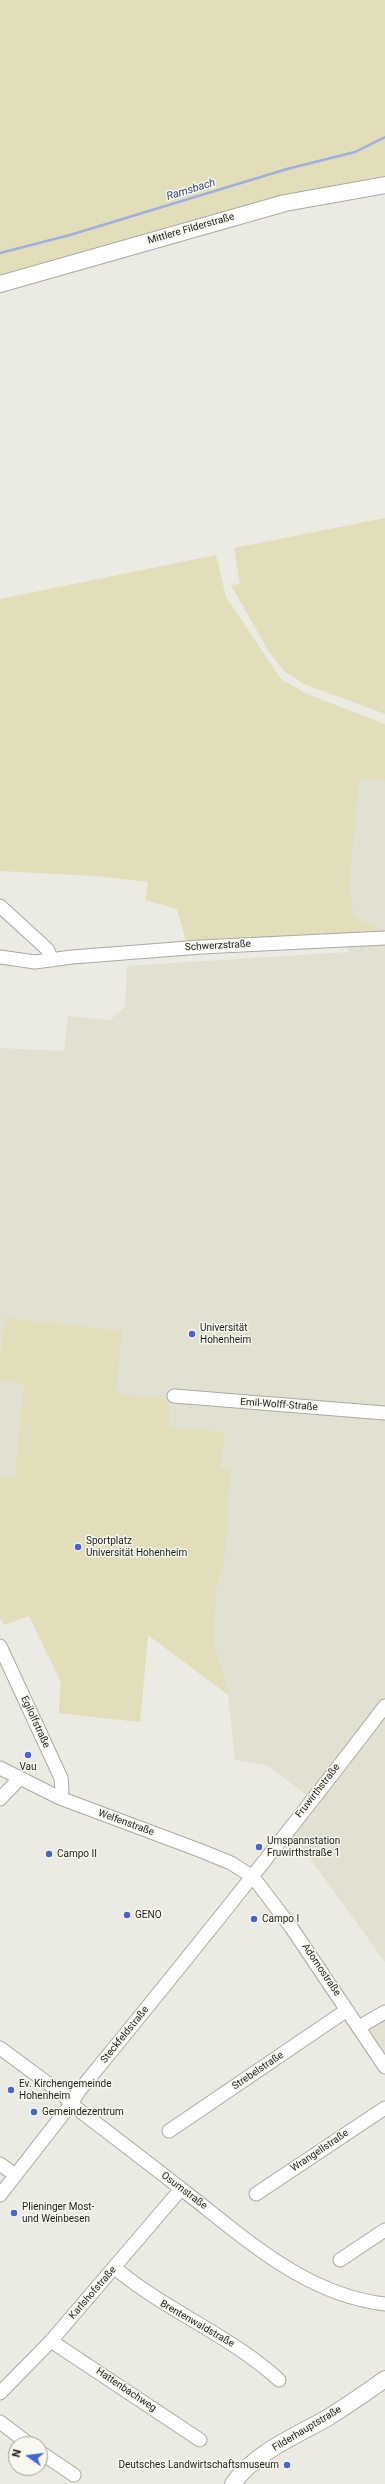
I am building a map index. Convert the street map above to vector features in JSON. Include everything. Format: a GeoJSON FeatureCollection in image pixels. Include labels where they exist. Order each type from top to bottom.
{"type":"FeatureCollection","features":[{"type":"Feature","properties":{"kind":"main road","name":"Mittlere Filderstraße"},"geometry":{"type":"LineString","coordinates":[[0,284],[286,203],[385,185]]}},
{"type":"Feature","properties":{"kind":"main road","name":"Filderhauptstraße"},"geometry":{"type":"LineString","coordinates":[[233,2484],[245,2470],[268,2452],[331,2415],[385,2379]]}},
{"type":"Feature","properties":{"kind":"street"},"geometry":{"type":"LineString","coordinates":[[0,906],[47,950],[52,960]]}},
{"type":"Feature","properties":{"kind":"street","name":"Schwerzstraße"},"geometry":{"type":"LineString","coordinates":[[0,957],[35,962],[201,947],[385,938]]}},
{"type":"Feature","properties":{"kind":"street","name":"Emil-Wolff-Straße"},"geometry":{"type":"LineString","coordinates":[[174,1396],[385,1413]]}},
{"type":"Feature","properties":{"kind":"street","name":"Egilolfstraße"},"geometry":{"type":"LineString","coordinates":[[0,1646],[61,1778],[62,1790],[60,1798]]}},
{"type":"Feature","properties":{"kind":"street","name":"Fruwirthstraße"},"geometry":{"type":"LineString","coordinates":[[250,1880],[385,1706]]}},
{"type":"Feature","properties":{"kind":"street","name":"Welfenstraße"},"geometry":{"type":"LineString","coordinates":[[0,1768],[60,1798],[231,1864],[250,1880]]}},
{"type":"Feature","properties":{"kind":"street"},"geometry":{"type":"LineString","coordinates":[[0,1799],[20,1778]]}},
{"type":"Feature","properties":{"kind":"street","name":"Adornostraße"},"geometry":{"type":"LineString","coordinates":[[250,1880],[292,1927],[385,2067]]}},
{"type":"Feature","properties":{"kind":"street","name":"Steckfeldstraße"},"geometry":{"type":"LineString","coordinates":[[0,2195],[71,2104],[79,2091],[250,1880]]}},
{"type":"Feature","properties":{"kind":"street","name":"Strebelstraße"},"geometry":{"type":"LineString","coordinates":[[169,2131],[347,2010]]}},
{"type":"Feature","properties":{"kind":"street"},"geometry":{"type":"LineString","coordinates":[[359,2027],[385,2012]]}},
{"type":"Feature","properties":{"kind":"street","name":"Osumstraße"},"geometry":{"type":"LineString","coordinates":[[0,2048],[65,2096],[71,2104],[266,2254],[315,2284],[340,2294],[385,2304]]}},
{"type":"Feature","properties":{"kind":"street","name":"Wrangellstraße"},"geometry":{"type":"LineString","coordinates":[[256,2194],[385,2108]]}},
{"type":"Feature","properties":{"kind":"street"},"geometry":{"type":"LineString","coordinates":[[0,2164],[15,2175]]}},
{"type":"Feature","properties":{"kind":"street","name":"Karlshofstraße"},"geometry":{"type":"LineString","coordinates":[[0,2393],[51,2341],[115,2268],[181,2188]]}},
{"type":"Feature","properties":{"kind":"street"},"geometry":{"type":"LineString","coordinates":[[340,2260],[385,2230]]}},
{"type":"Feature","properties":{"kind":"street","name":"Brentenwaldstraße"},"geometry":{"type":"LineString","coordinates":[[115,2268],[158,2301],[242,2350],[278,2380]]}},
{"type":"Feature","properties":{"kind":"street","name":"Hattenbachweg"},"geometry":{"type":"LineString","coordinates":[[51,2341],[200,2440]]}},
{"type":"Feature","properties":{"kind":"street"},"geometry":{"type":"LineString","coordinates":[[0,2422],[18,2436]]}},
{"type":"Feature","properties":{"kind":"street"},"geometry":{"type":"LineString","coordinates":[[48,2457],[74,2475]]}},
{"type":"Feature","properties":{"kind":"shaded area"},"geometry":{"type":"Polygon","coordinates":[[[0,0],[385,0],[385,177],[371,178],[146,236],[0,281],[0,0]]]}},
{"type":"Feature","properties":{"kind":"shaded area"},"geometry":{"type":"Polygon","coordinates":[[[385,518],[385,714],[304,684],[285,672],[269,652],[231,585],[240,584],[234,548],[385,518]]]}},
{"type":"Feature","properties":{"kind":"shaded area"},"geometry":{"type":"Polygon","coordinates":[[[216,555],[226,597],[281,679],[307,694],[385,724],[385,781],[359,779],[349,886],[354,916],[374,927],[378,934],[187,944],[177,909],[145,900],[148,882],[95,876],[0,871],[0,599],[216,555]]]}},
{"type":"Feature","properties":{"kind":"shaded area","name":"Universität Hohenheim"},"geometry":{"type":"Polygon","coordinates":[[[359,779],[385,781],[385,1962],[288,1828],[307,1795],[266,1765],[235,1760],[228,1695],[148,1635],[140,1722],[59,1713],[61,1682],[29,1616],[0,1618],[0,1048],[64,1051],[68,1016],[110,1020],[125,1007],[127,966],[349,952],[338,915],[359,779]]]}},
{"type":"Feature","properties":{"kind":"shaded area","name":"Sportplatz Universität Hohenheim"},"geometry":{"type":"Polygon","coordinates":[[[5,1318],[122,1331],[116,1394],[169,1399],[169,1428],[225,1432],[220,1467],[230,1469],[224,1568],[217,1581],[213,1641],[229,1695],[148,1635],[140,1722],[59,1713],[61,1682],[29,1616],[4,1625],[0,1618],[0,1478],[15,1478],[24,1384],[0,1381],[0,1358],[5,1318]]]}},
{"type":"Feature","properties":{"kind":"shaded area"},"geometry":{"type":"Polygon","coordinates":[[[385,2005],[385,2064],[359,2019],[385,2005]]]}},
{"type":"Feature","properties":{"kind":"waterway","name":"Ramsbach"},"geometry":{"type":"LineString","coordinates":[[0,253],[70,235],[287,169],[355,152],[385,137]]}},
{"type":"Feature","properties":{"kind":"place","name":"Universität Hohenheim"},"geometry":{"type":"Point","coordinates":[192,1334]}},
{"type":"Feature","properties":{"kind":"place","name":"Sportplatz Universität Hohenheim"},"geometry":{"type":"Point","coordinates":[78,1547]}},
{"type":"Feature","properties":{"kind":"place","name":"Vau"},"geometry":{"type":"Point","coordinates":[28,1755]}},
{"type":"Feature","properties":{"kind":"place","name":"Umspannstation Fruwirthstraße 1"},"geometry":{"type":"Point","coordinates":[259,1847]}},
{"type":"Feature","properties":{"kind":"place","name":"Campo II"},"geometry":{"type":"Point","coordinates":[49,1854]}},
{"type":"Feature","properties":{"kind":"place","name":"GENO"},"geometry":{"type":"Point","coordinates":[127,1915]}},
{"type":"Feature","properties":{"kind":"place","name":"Campo I"},"geometry":{"type":"Point","coordinates":[254,1919]}},
{"type":"Feature","properties":{"kind":"place","name":"Ev. Kirchengemeinde Hohenheim"},"geometry":{"type":"Point","coordinates":[11,2090]}},
{"type":"Feature","properties":{"kind":"place","name":"Gemeindezentrum"},"geometry":{"type":"Point","coordinates":[34,2112]}},
{"type":"Feature","properties":{"kind":"place","name":"Plieninger Most- und Weinbesen"},"geometry":{"type":"Point","coordinates":[14,2213]}},
{"type":"Feature","properties":{"kind":"place","name":"Deutsches Landwirtschaftsmuseum"},"geometry":{"type":"Point","coordinates":[287,2465]}}]}
